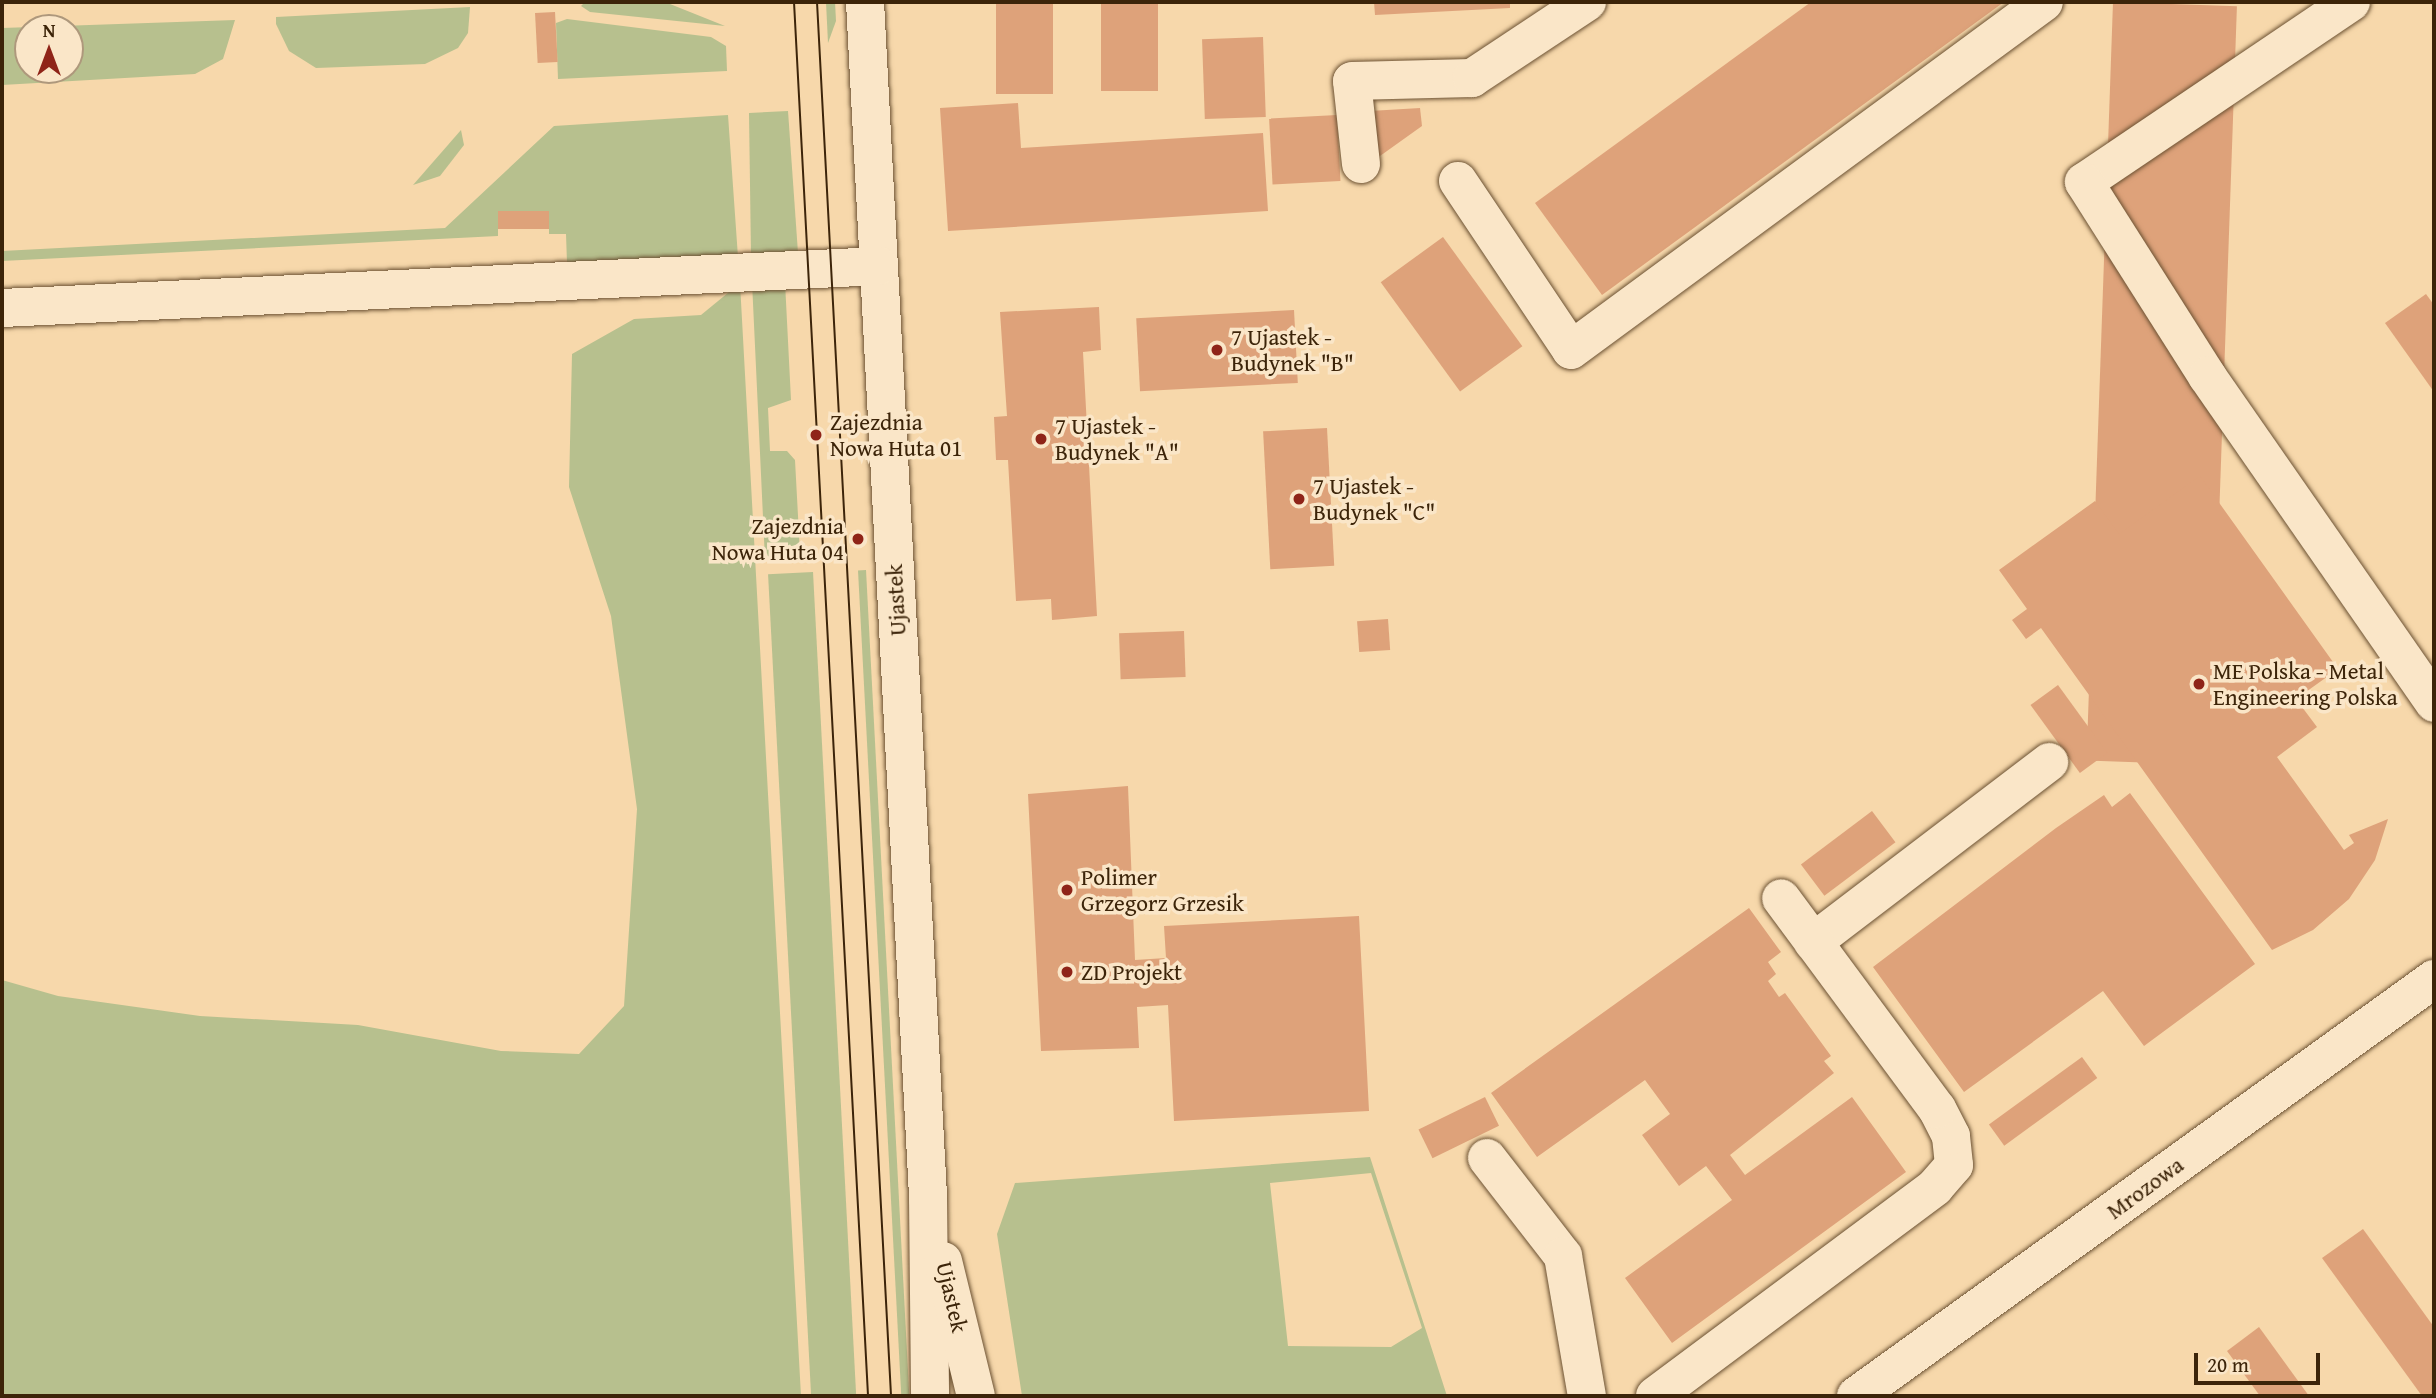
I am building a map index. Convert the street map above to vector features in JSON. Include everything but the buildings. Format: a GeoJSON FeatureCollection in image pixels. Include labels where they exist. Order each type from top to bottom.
{"type":"FeatureCollection","features":[{"type":"Feature","properties":{"kind":"street","name":"Ujastek"},"geometry":{"type":"LineString","coordinates":[[865,2],[929,1198],[930,1396]]}},
{"type":"Feature","properties":{"kind":"street"},"geometry":{"type":"LineString","coordinates":[[1361,164],[1352,81],[1472,78],[1587,2]]}},
{"type":"Feature","properties":{"kind":"street"},"geometry":{"type":"LineString","coordinates":[[1458,181],[1571,350],[2044,2]]}},
{"type":"Feature","properties":{"kind":"street"},"geometry":{"type":"LineString","coordinates":[[2351,2],[2084,182],[2207,376],[2434,704]]}},
{"type":"Feature","properties":{"kind":"street"},"geometry":{"type":"LineString","coordinates":[[2,309],[879,266]]}},
{"type":"Feature","properties":{"kind":"street"},"geometry":{"type":"LineString","coordinates":[[1813,942],[2049,762]]}},
{"type":"Feature","properties":{"kind":"street"},"geometry":{"type":"LineString","coordinates":[[1655,1396],[1935,1187],[1954,1166],[1951,1136],[1937,1109],[1781,898]]}},
{"type":"Feature","properties":{"kind":"street","name":"Mrozowa"},"geometry":{"type":"LineString","coordinates":[[1856,1396],[2434,979]]}},
{"type":"Feature","properties":{"kind":"street"},"geometry":{"type":"LineString","coordinates":[[1487,1158],[1563,1256],[1587,1396]]}},
{"type":"Feature","properties":{"kind":"street","name":"Ujastek"},"geometry":{"type":"LineString","coordinates":[[929,1198],[976,1396]]}},
{"type":"Feature","properties":{"kind":"green space"},"geometry":{"type":"Polygon","coordinates":[[[585,2],[665,2],[725,26],[590,12],[581,6],[585,2]]]}},
{"type":"Feature","properties":{"kind":"green space"},"geometry":{"type":"Polygon","coordinates":[[[826,2],[835,2],[836,21],[828,43],[826,2]]]}},
{"type":"Feature","properties":{"kind":"green space"},"geometry":{"type":"Polygon","coordinates":[[[470,7],[468,33],[458,48],[425,64],[316,68],[289,51],[276,24],[276,17],[470,7]]]}},
{"type":"Feature","properties":{"kind":"green space"},"geometry":{"type":"Polygon","coordinates":[[[567,19],[711,37],[726,46],[727,71],[558,79],[556,23],[567,19]]]}},
{"type":"Feature","properties":{"kind":"green space"},"geometry":{"type":"Polygon","coordinates":[[[235,20],[223,59],[195,74],[84,80],[84,25],[235,20]]]}},
{"type":"Feature","properties":{"kind":"green space"},"geometry":{"type":"Polygon","coordinates":[[[2,28],[14,28],[14,84],[20,84],[2,85],[2,28]]]}},
{"type":"Feature","properties":{"kind":"green space"},"geometry":{"type":"Polygon","coordinates":[[[788,111],[798,253],[751,256],[749,113],[788,111]]]}},
{"type":"Feature","properties":{"kind":"green space"},"geometry":{"type":"Polygon","coordinates":[[[728,115],[738,257],[567,263],[566,234],[549,234],[549,211],[498,214],[498,236],[2,261],[2,251],[445,228],[554,126],[728,115]]]}},
{"type":"Feature","properties":{"kind":"green space"},"geometry":{"type":"Polygon","coordinates":[[[461,130],[464,145],[440,176],[413,185],[461,130]]]}},
{"type":"Feature","properties":{"kind":"green space"},"geometry":{"type":"Polygon","coordinates":[[[752,282],[785,282],[791,400],[768,408],[770,451],[787,451],[795,460],[800,553],[793,560],[765,560],[752,282]]]}},
{"type":"Feature","properties":{"kind":"green space"},"geometry":{"type":"Polygon","coordinates":[[[740,283],[801,1396],[2,1396],[2,980],[58,996],[200,1016],[358,1025],[501,1051],[579,1054],[624,1006],[637,809],[611,616],[569,487],[572,354],[634,319],[701,315],[740,283]]]}},
{"type":"Feature","properties":{"kind":"green space"},"geometry":{"type":"Polygon","coordinates":[[[858,570],[866,570],[909,1396],[901,1396],[858,570]]]}},
{"type":"Feature","properties":{"kind":"green space"},"geometry":{"type":"Polygon","coordinates":[[[813,572],[856,1396],[811,1396],[768,574],[813,572]]]}},
{"type":"Feature","properties":{"kind":"green space"},"geometry":{"type":"Polygon","coordinates":[[[1370,1157],[1447,1396],[1022,1396],[997,1234],[1015,1183],[1370,1157]],[[1371,1173],[1270,1183],[1288,1346],[1391,1347],[1422,1328],[1371,1173]]]}},
{"type":"Feature","properties":{"kind":"tram line"},"geometry":{"type":"LineString","coordinates":[[794,2],[868,1396]]}},
{"type":"Feature","properties":{"kind":"tram line"},"geometry":{"type":"LineString","coordinates":[[817,2],[891,1396]]}},
{"type":"Feature","properties":{"kind":"place","name":"7 Ujastek - Budynek \"B\""},"geometry":{"type":"Point","coordinates":[1217,350]}},
{"type":"Feature","properties":{"kind":"place","name":"Zajezdnia Nowa Huta 01"},"geometry":{"type":"Point","coordinates":[816,435]}},
{"type":"Feature","properties":{"kind":"place","name":"7 Ujastek - Budynek \"A\""},"geometry":{"type":"Point","coordinates":[1041,439]}},
{"type":"Feature","properties":{"kind":"place","name":"7 Ujastek - Budynek \"C\""},"geometry":{"type":"Point","coordinates":[1299,499]}},
{"type":"Feature","properties":{"kind":"place","name":"Zajezdnia Nowa Huta 04"},"geometry":{"type":"Point","coordinates":[858,539]}},
{"type":"Feature","properties":{"kind":"place","name":"ME Polska - Metal Engineering Polska"},"geometry":{"type":"Point","coordinates":[2199,684]}},
{"type":"Feature","properties":{"kind":"place","name":"Polimer Grzegorz Grzesik"},"geometry":{"type":"Point","coordinates":[1067,890]}},
{"type":"Feature","properties":{"kind":"place","name":"ZD Projekt"},"geometry":{"type":"Point","coordinates":[1067,972]}}]}
